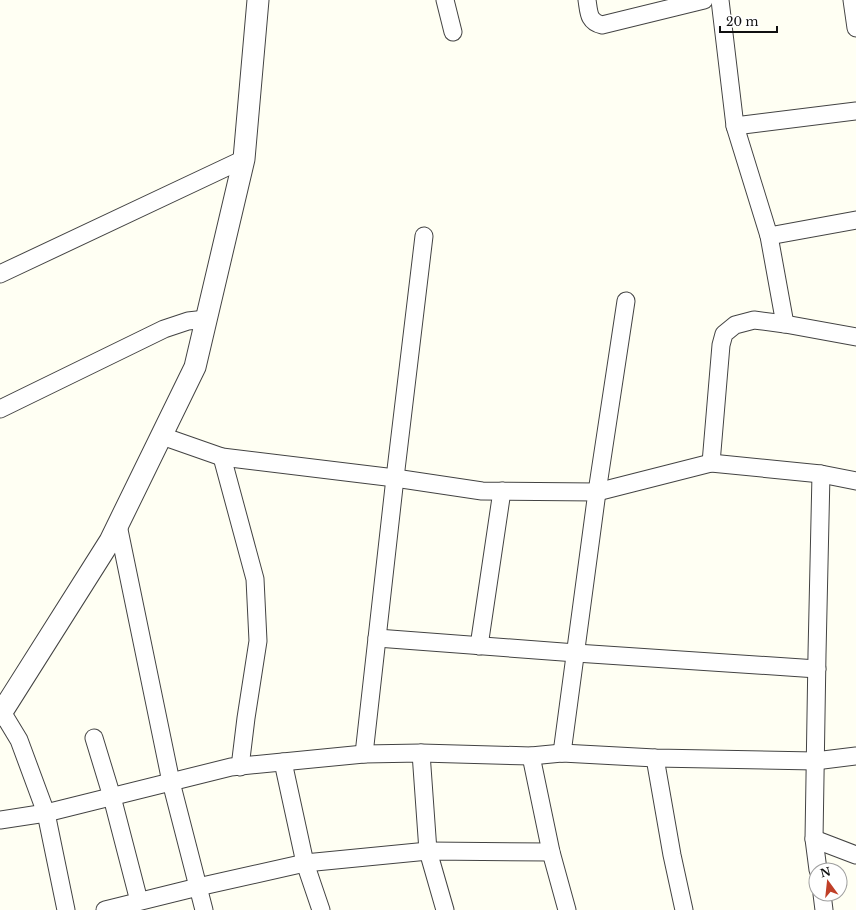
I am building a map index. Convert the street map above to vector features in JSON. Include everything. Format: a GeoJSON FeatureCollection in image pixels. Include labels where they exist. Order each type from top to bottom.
{"type":"FeatureCollection","features":[{"type":"Feature","properties":{"kind":"street"},"geometry":{"type":"LineString","coordinates":[[66,910],[46,813],[19,740],[1,714],[110,541],[195,367],[244,158],[258,0]]}},
{"type":"Feature","properties":{"kind":"street"},"geometry":{"type":"LineString","coordinates":[[445,0],[453,32]]}},
{"type":"Feature","properties":{"kind":"street"},"geometry":{"type":"LineString","coordinates":[[587,0],[590,18],[597,24],[602,25],[704,0]]}},
{"type":"Feature","properties":{"kind":"street"},"geometry":{"type":"LineString","coordinates":[[720,0],[735,126],[769,236],[785,324]]}},
{"type":"Feature","properties":{"kind":"street"},"geometry":{"type":"LineString","coordinates":[[852,0],[856,28]]}},
{"type":"Feature","properties":{"kind":"street"},"geometry":{"type":"LineString","coordinates":[[735,126],[856,111]]}},
{"type":"Feature","properties":{"kind":"street"},"geometry":{"type":"LineString","coordinates":[[0,274],[244,158]]}},
{"type":"Feature","properties":{"kind":"street"},"geometry":{"type":"LineString","coordinates":[[769,236],[856,220]]}},
{"type":"Feature","properties":{"kind":"street"},"geometry":{"type":"LineString","coordinates":[[364,754],[424,236]]}},
{"type":"Feature","properties":{"kind":"street"},"geometry":{"type":"LineString","coordinates":[[562,753],[597,492],[626,301]]}},
{"type":"Feature","properties":{"kind":"street"},"geometry":{"type":"LineString","coordinates":[[0,409],[164,329],[188,321],[206,320]]}},
{"type":"Feature","properties":{"kind":"street"},"geometry":{"type":"LineString","coordinates":[[711,463],[721,345],[724,334],[735,325],[754,320],[856,337]]}},
{"type":"Feature","properties":{"kind":"street"},"geometry":{"type":"LineString","coordinates":[[162,436],[222,457],[395,478],[482,491],[597,492],[711,463],[821,474],[856,481]]}},
{"type":"Feature","properties":{"kind":"street"},"geometry":{"type":"LineString","coordinates":[[222,457],[255,579],[258,641],[240,767]]}},
{"type":"Feature","properties":{"kind":"street"},"geometry":{"type":"LineString","coordinates":[[817,862],[814,839],[821,474]]}},
{"type":"Feature","properties":{"kind":"street"},"geometry":{"type":"LineString","coordinates":[[479,646],[502,492]]}},
{"type":"Feature","properties":{"kind":"street"},"geometry":{"type":"LineString","coordinates":[[118,525],[171,782],[204,910]]}},
{"type":"Feature","properties":{"kind":"street"},"geometry":{"type":"LineString","coordinates":[[377,638],[817,669]]}},
{"type":"Feature","properties":{"kind":"street"},"geometry":{"type":"LineString","coordinates":[[94,738],[112,797],[139,901]]}},
{"type":"Feature","properties":{"kind":"street"},"geometry":{"type":"LineString","coordinates":[[421,753],[428,852],[445,910]]}},
{"type":"Feature","properties":{"kind":"street"},"geometry":{"type":"LineString","coordinates":[[0,820],[46,813],[231,767],[364,754],[421,753],[531,756],[562,753],[655,758],[815,761],[856,756]]}},
{"type":"Feature","properties":{"kind":"street"},"geometry":{"type":"LineString","coordinates":[[531,756],[551,852],[567,910]]}},
{"type":"Feature","properties":{"kind":"street"},"geometry":{"type":"LineString","coordinates":[[655,758],[672,855],[684,910]]}},
{"type":"Feature","properties":{"kind":"street"},"geometry":{"type":"LineString","coordinates":[[283,762],[305,863],[320,910]]}},
{"type":"Feature","properties":{"kind":"street"},"geometry":{"type":"LineString","coordinates":[[814,839],[856,855]]}},
{"type":"Feature","properties":{"kind":"street"},"geometry":{"type":"LineString","coordinates":[[105,910],[305,863],[428,852],[551,852]]}}]}
